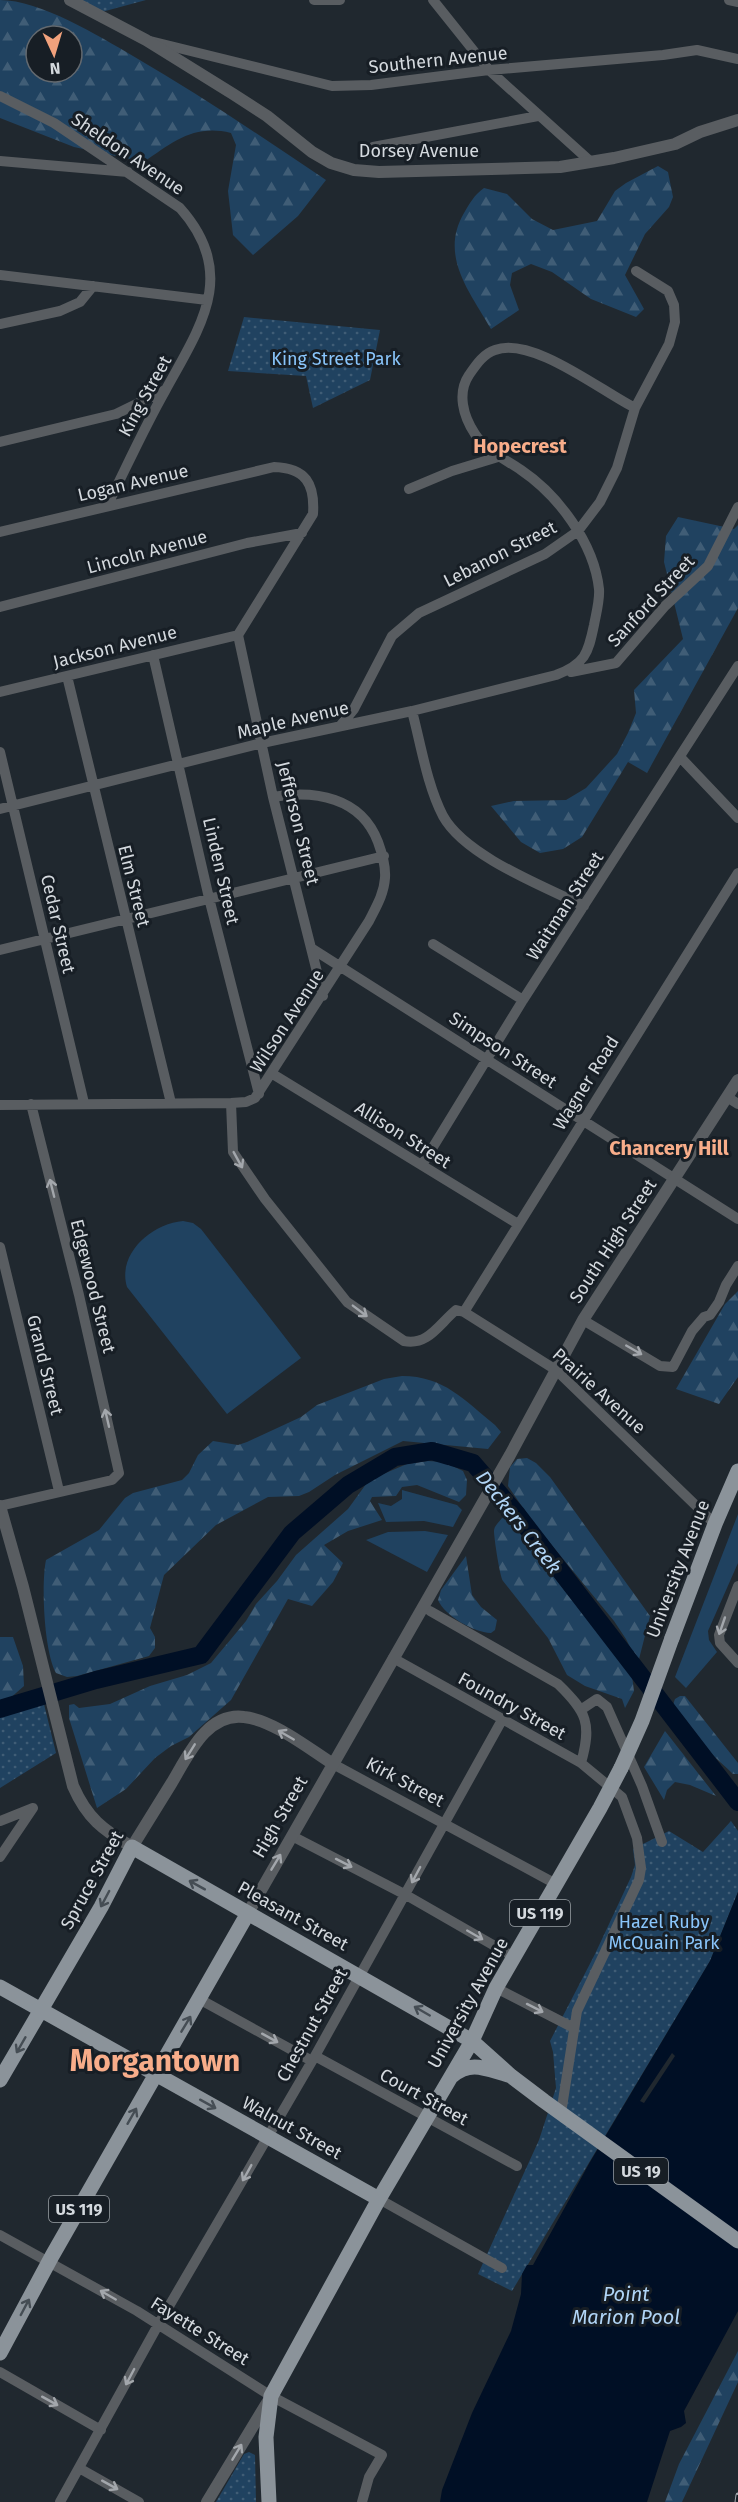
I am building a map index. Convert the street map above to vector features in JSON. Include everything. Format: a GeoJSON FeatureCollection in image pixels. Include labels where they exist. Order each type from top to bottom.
{"type":"FeatureCollection","features":[{"type":"Feature","properties":{"kind":"main road","name":"University Avenue"},"geometry":{"type":"LineString","coordinates":[[271,2396],[379,2199],[472,2041],[496,1988],[611,1788],[642,1720],[715,1524],[734,1489],[738,1471]]}},
{"type":"Feature","properties":{"kind":"main road","name":"Pleasant Street"},"geometry":{"type":"LineString","coordinates":[[132,1847],[472,2041],[511,2076],[544,2101],[738,2241]]}},
{"type":"Feature","properties":{"kind":"main road","name":"Spruce Street"},"geometry":{"type":"LineString","coordinates":[[0,2080],[87,1927],[101,1907],[132,1847]]}},
{"type":"Feature","properties":{"kind":"main road","name":"High Street"},"geometry":{"type":"LineString","coordinates":[[0,2353],[49,2261],[201,2000],[248,1913]]}},
{"type":"Feature","properties":{"kind":"main road","name":"Walnut Street"},"geometry":{"type":"LineString","coordinates":[[0,1987],[379,2199]]}},
{"type":"Feature","properties":{"kind":"main road"},"geometry":{"type":"LineString","coordinates":[[448,2080],[466,2067],[475,2066],[511,2076]]}},
{"type":"Feature","properties":{"kind":"main road"},"geometry":{"type":"LineString","coordinates":[[269,2502],[266,2437],[271,2396]]}},
{"type":"Feature","properties":{"kind":"street","name":"Dorsey Avenue"},"geometry":{"type":"LineString","coordinates":[[70,0],[146,40],[267,116],[312,152],[331,163],[354,170],[379,172],[560,167],[675,144],[700,132],[738,120]]}},
{"type":"Feature","properties":{"kind":"street"},"geometry":{"type":"LineString","coordinates":[[314,0],[340,0]]}},
{"type":"Feature","properties":{"kind":"street"},"geometry":{"type":"LineString","coordinates":[[433,0],[489,70],[591,162]]}},
{"type":"Feature","properties":{"kind":"street"},"geometry":{"type":"LineString","coordinates":[[729,0],[738,2]]}},
{"type":"Feature","properties":{"kind":"street","name":"Southern Avenue"},"geometry":{"type":"LineString","coordinates":[[146,40],[333,86],[371,85],[489,70],[697,50],[738,59]]}},
{"type":"Feature","properties":{"kind":"street","name":"Sheldon Avenue"},"geometry":{"type":"LineString","coordinates":[[0,96],[54,123],[180,208],[194,224],[206,246],[210,269],[207,300]]}},
{"type":"Feature","properties":{"kind":"street"},"geometry":{"type":"LineString","coordinates":[[373,147],[538,116]]}},
{"type":"Feature","properties":{"kind":"street"},"geometry":{"type":"LineString","coordinates":[[0,161],[129,172]]}},
{"type":"Feature","properties":{"kind":"street","name":"Lebanon Street"},"geometry":{"type":"LineString","coordinates":[[341,725],[354,709],[392,636],[401,628],[419,613],[545,554],[578,531],[600,502],[617,468],[635,408],[669,344],[675,322],[674,305],[668,291],[636,271]]}},
{"type":"Feature","properties":{"kind":"street"},"geometry":{"type":"LineString","coordinates":[[0,274],[207,300]]}},
{"type":"Feature","properties":{"kind":"street"},"geometry":{"type":"LineString","coordinates":[[0,324],[60,311],[80,302],[93,286]]}},
{"type":"Feature","properties":{"kind":"street","name":"King Street"},"geometry":{"type":"LineString","coordinates":[[107,506],[165,390],[186,357],[207,300]]}},
{"type":"Feature","properties":{"kind":"street"},"geometry":{"type":"LineString","coordinates":[[578,531],[538,483],[498,457],[476,437],[466,420],[462,400],[465,382],[479,361],[496,350],[531,351],[555,361],[635,408]]}},
{"type":"Feature","properties":{"kind":"street"},"geometry":{"type":"LineString","coordinates":[[0,442],[116,414],[165,390]]}},
{"type":"Feature","properties":{"kind":"street"},"geometry":{"type":"LineString","coordinates":[[409,489],[452,471],[498,457]]}},
{"type":"Feature","properties":{"kind":"street","name":"Logan Avenue"},"geometry":{"type":"LineString","coordinates":[[0,532],[274,467],[289,467],[301,474],[310,484],[314,497],[313,514],[302,533]]}},
{"type":"Feature","properties":{"kind":"street","name":"Sanford Street"},"geometry":{"type":"LineString","coordinates":[[556,675],[616,663],[665,606],[708,566],[738,507]]}},
{"type":"Feature","properties":{"kind":"street","name":"Maple Avenue"},"geometry":{"type":"LineString","coordinates":[[0,809],[179,766],[262,743],[412,711],[556,675],[574,668],[581,662],[592,637],[599,589],[590,555],[578,531]]}},
{"type":"Feature","properties":{"kind":"street"},"geometry":{"type":"LineString","coordinates":[[238,635],[302,533]]}},
{"type":"Feature","properties":{"kind":"street","name":"Lincoln Avenue"},"geometry":{"type":"LineString","coordinates":[[0,607],[247,543],[302,533]]}},
{"type":"Feature","properties":{"kind":"street","name":"Jackson Avenue"},"geometry":{"type":"LineString","coordinates":[[0,692],[238,635]]}},
{"type":"Feature","properties":{"kind":"street","name":"Jefferson Street"},"geometry":{"type":"LineString","coordinates":[[238,635],[273,797],[322,996]]}},
{"type":"Feature","properties":{"kind":"street","name":"Linden Street"},"geometry":{"type":"LineString","coordinates":[[153,655],[209,898],[259,1094]]}},
{"type":"Feature","properties":{"kind":"street","name":"Waitman Street"},"geometry":{"type":"LineString","coordinates":[[422,1165],[524,1000],[738,666]]}},
{"type":"Feature","properties":{"kind":"street","name":"Elm Street"},"geometry":{"type":"LineString","coordinates":[[68,676],[171,1103]]}},
{"type":"Feature","properties":{"kind":"street"},"geometry":{"type":"LineString","coordinates":[[412,711],[433,789],[444,817],[467,845],[584,906]]}},
{"type":"Feature","properties":{"kind":"street","name":"Cedar Street"},"geometry":{"type":"LineString","coordinates":[[0,752],[84,1103]]}},
{"type":"Feature","properties":{"kind":"street"},"geometry":{"type":"LineString","coordinates":[[681,758],[738,818]]}},
{"type":"Feature","properties":{"kind":"street","name":"Wilson Avenue"},"geometry":{"type":"LineString","coordinates":[[0,1105],[231,1103],[246,1102],[259,1094],[341,967],[381,897],[386,877],[384,856],[374,831],[364,817],[331,797],[295,793],[273,797]]}},
{"type":"Feature","properties":{"kind":"street"},"geometry":{"type":"LineString","coordinates":[[0,950],[384,856]]}},
{"type":"Feature","properties":{"kind":"street","name":"Wagner Road"},"geometry":{"type":"LineString","coordinates":[[464,1312],[738,873]]}},
{"type":"Feature","properties":{"kind":"street"},"geometry":{"type":"LineString","coordinates":[[433,944],[524,1000]]}},
{"type":"Feature","properties":{"kind":"street"},"geometry":{"type":"LineString","coordinates":[[311,948],[341,967]]}},
{"type":"Feature","properties":{"kind":"street","name":"Simpson Street"},"geometry":{"type":"LineString","coordinates":[[341,967],[738,1219]]}},
{"type":"Feature","properties":{"kind":"street","name":"Allison Street"},"geometry":{"type":"LineString","coordinates":[[271,1073],[518,1224]]}},
{"type":"Feature","properties":{"kind":"street","name":"South High Street"},"geometry":{"type":"LineString","coordinates":[[525,1426],[583,1320],[675,1179],[732,1101],[738,1080]]}},
{"type":"Feature","properties":{"kind":"street"},"geometry":{"type":"LineString","coordinates":[[231,1103],[232,1145],[239,1164],[347,1302],[404,1341],[411,1343],[427,1339],[456,1310],[464,1312]]}},
{"type":"Feature","properties":{"kind":"street","name":"Edgewood Street"},"geometry":{"type":"LineString","coordinates":[[31,1104],[79,1294],[119,1475],[112,1480],[59,1491]]}},
{"type":"Feature","properties":{"kind":"street","name":"Grand Street"},"geometry":{"type":"LineString","coordinates":[[0,1247],[59,1491]]}},
{"type":"Feature","properties":{"kind":"street"},"geometry":{"type":"LineString","coordinates":[[583,1320],[668,1368],[673,1367],[692,1331],[704,1317],[710,1315],[738,1266]]}},
{"type":"Feature","properties":{"kind":"street","name":"Prairie Avenue"},"geometry":{"type":"LineString","coordinates":[[464,1312],[555,1370],[715,1524]]}},
{"type":"Feature","properties":{"kind":"street","name":"High Street"},"geometry":{"type":"LineString","coordinates":[[248,1913],[525,1426]]}},
{"type":"Feature","properties":{"kind":"street"},"geometry":{"type":"LineString","coordinates":[[0,1506],[59,1491]]}},
{"type":"Feature","properties":{"kind":"street","name":"Pleasant Street"},"geometry":{"type":"LineString","coordinates":[[0,1506],[23,1587],[73,1786],[82,1807],[95,1822],[132,1847]]}},
{"type":"Feature","properties":{"kind":"street"},"geometry":{"type":"LineString","coordinates":[[738,1586],[719,1635],[720,1643],[738,1663]]}},
{"type":"Feature","properties":{"kind":"street"},"geometry":{"type":"LineString","coordinates":[[430,1611],[558,1684],[582,1709],[587,1720],[588,1732],[581,1763]]}},
{"type":"Feature","properties":{"kind":"street","name":"Foundry Street"},"geometry":{"type":"LineString","coordinates":[[393,1658],[581,1763],[622,1797],[637,1838],[641,1868],[639,1880],[577,2011],[562,2107]]}},
{"type":"Feature","properties":{"kind":"street"},"geometry":{"type":"LineString","coordinates":[[582,1709],[597,1699],[607,1707],[642,1786],[662,1842]]}},
{"type":"Feature","properties":{"kind":"street","name":"Kirk Street"},"geometry":{"type":"LineString","coordinates":[[235,1717],[244,1717],[280,1731],[333,1764],[556,1884]]}},
{"type":"Feature","properties":{"kind":"street","name":"Spruce Street"},"geometry":{"type":"LineString","coordinates":[[132,1847],[194,1745],[220,1721],[235,1717]]}},
{"type":"Feature","properties":{"kind":"street","name":"Chestnut Street"},"geometry":{"type":"LineString","coordinates":[[60,2502],[158,2325],[406,1895],[502,1720]]}},
{"type":"Feature","properties":{"kind":"street"},"geometry":{"type":"LineString","coordinates":[[0,1821],[33,1808],[0,1857]]}},
{"type":"Feature","properties":{"kind":"street"},"geometry":{"type":"LineString","coordinates":[[292,1836],[406,1895],[514,1957]]}},
{"type":"Feature","properties":{"kind":"street"},"geometry":{"type":"LineString","coordinates":[[496,1988],[574,2028]]}},
{"type":"Feature","properties":{"kind":"street","name":"Court Street"},"geometry":{"type":"LineString","coordinates":[[201,2000],[517,2166]]}},
{"type":"Feature","properties":{"kind":"street","name":"Walnut Street"},"geometry":{"type":"LineString","coordinates":[[379,2199],[502,2268]]}},
{"type":"Feature","properties":{"kind":"street","name":"Fayette Street"},"geometry":{"type":"LineString","coordinates":[[0,2235],[158,2325],[271,2396],[382,2455],[369,2478],[362,2502]]}},
{"type":"Feature","properties":{"kind":"street"},"geometry":{"type":"LineString","coordinates":[[0,2372],[101,2430]]}},
{"type":"Feature","properties":{"kind":"street","name":"University Avenue"},"geometry":{"type":"LineString","coordinates":[[207,2502],[271,2396]]}},
{"type":"Feature","properties":{"kind":"street"},"geometry":{"type":"LineString","coordinates":[[80,2468],[139,2502]]}},
{"type":"Feature","properties":{"kind":"green space"},"geometry":{"type":"Polygon","coordinates":[[[0,0],[33,6],[76,24],[24,24],[24,84],[84,84],[84,28],[207,101],[326,180],[298,216],[253,255],[233,235],[228,191],[236,145],[231,133],[206,131],[195,133],[175,142],[144,162],[74,147],[0,118],[0,0]]]}},
{"type":"Feature","properties":{"kind":"green space"},"geometry":{"type":"Polygon","coordinates":[[[67,0],[146,0],[98,13],[67,0]]]}},
{"type":"Feature","properties":{"kind":"green space"},"geometry":{"type":"Polygon","coordinates":[[[658,166],[668,172],[673,197],[669,207],[645,234],[625,275],[644,309],[636,317],[591,299],[552,272],[531,264],[512,273],[510,285],[519,310],[491,329],[460,273],[456,259],[457,229],[472,199],[478,193],[484,188],[507,194],[532,219],[553,230],[597,221],[615,191],[658,166]]]}},
{"type":"Feature","properties":{"kind":"green space","name":"King Street Park"},"geometry":{"type":"Polygon","coordinates":[[[244,317],[380,330],[370,380],[313,408],[306,376],[228,371],[244,317]]]}},
{"type":"Feature","properties":{"kind":"green space"},"geometry":{"type":"Polygon","coordinates":[[[678,517],[734,529],[738,525],[738,608],[647,773],[628,762],[582,837],[563,849],[540,853],[521,842],[491,806],[514,801],[566,800],[586,788],[617,754],[636,713],[634,690],[683,639],[664,562],[666,536],[678,517]]]}},
{"type":"Feature","properties":{"kind":"green space"},"geometry":{"type":"Polygon","coordinates":[[[183,1221],[193,1223],[201,1229],[301,1358],[227,1414],[127,1287],[125,1275],[127,1263],[139,1243],[159,1228],[183,1221]]]}},
{"type":"Feature","properties":{"kind":"green space"},"geometry":{"type":"Polygon","coordinates":[[[738,1291],[738,1377],[719,1404],[676,1389],[725,1304],[738,1291]]]}},
{"type":"Feature","properties":{"kind":"green space"},"geometry":{"type":"Polygon","coordinates":[[[402,1376],[430,1380],[453,1391],[501,1432],[488,1449],[403,1441],[335,1475],[309,1492],[299,1496],[268,1497],[216,1525],[164,1575],[150,1628],[155,1637],[155,1648],[149,1656],[77,1676],[67,1677],[56,1673],[46,1634],[44,1585],[46,1560],[99,1530],[125,1498],[133,1493],[182,1480],[189,1473],[198,1455],[213,1441],[238,1445],[247,1442],[301,1417],[317,1405],[384,1379],[402,1376]]]}},
{"type":"Feature","properties":{"kind":"green space"},"geometry":{"type":"Polygon","coordinates":[[[527,1458],[536,1463],[550,1477],[650,1616],[638,1663],[614,1621],[532,1521],[508,1486],[510,1467],[517,1459],[527,1458]]]}},
{"type":"Feature","properties":{"kind":"green space"},"geometry":{"type":"Polygon","coordinates":[[[428,1461],[444,1462],[463,1471],[467,1480],[466,1495],[459,1502],[417,1485],[402,1487],[396,1496],[372,1497],[370,1501],[382,1520],[348,1531],[324,1545],[343,1563],[333,1582],[312,1606],[288,1599],[231,1700],[189,1737],[171,1746],[155,1758],[126,1789],[97,1808],[69,1718],[69,1705],[74,1704],[79,1708],[110,1704],[150,1686],[187,1675],[211,1663],[296,1555],[348,1509],[369,1480],[407,1464],[428,1461]]]}},
{"type":"Feature","properties":{"kind":"green space"},"geometry":{"type":"Polygon","coordinates":[[[402,1490],[457,1505],[462,1510],[453,1527],[424,1521],[386,1522],[378,1503],[391,1506],[402,1499],[402,1490]]]}},
{"type":"Feature","properties":{"kind":"green space"},"geometry":{"type":"Polygon","coordinates":[[[738,1514],[738,1563],[708,1631],[709,1640],[717,1652],[686,1688],[675,1677],[738,1514]]]}},
{"type":"Feature","properties":{"kind":"green space"},"geometry":{"type":"Polygon","coordinates":[[[506,1516],[632,1676],[634,1691],[625,1708],[622,1699],[585,1686],[567,1675],[548,1638],[503,1581],[494,1531],[497,1524],[506,1516]]]}},
{"type":"Feature","properties":{"kind":"green space"},"geometry":{"type":"Polygon","coordinates":[[[425,1531],[448,1535],[427,1572],[366,1540],[388,1532],[425,1531]]]}},
{"type":"Feature","properties":{"kind":"green space"},"geometry":{"type":"Polygon","coordinates":[[[466,1556],[472,1595],[481,1607],[497,1620],[495,1630],[491,1633],[476,1630],[460,1622],[447,1612],[438,1600],[441,1590],[466,1556]]]}},
{"type":"Feature","properties":{"kind":"green space"},"geometry":{"type":"Polygon","coordinates":[[[0,1637],[13,1637],[23,1666],[24,1686],[8,1700],[0,1700],[0,1637]]]}},
{"type":"Feature","properties":{"kind":"green space"},"geometry":{"type":"Polygon","coordinates":[[[680,1696],[685,1696],[738,1763],[738,1774],[733,1774],[676,1715],[673,1704],[680,1696]]]}},
{"type":"Feature","properties":{"kind":"green space"},"geometry":{"type":"Polygon","coordinates":[[[43,1700],[56,1753],[0,1788],[0,1711],[43,1700]]]}},
{"type":"Feature","properties":{"kind":"green space"},"geometry":{"type":"Polygon","coordinates":[[[665,1731],[716,1796],[690,1785],[675,1782],[667,1790],[664,1800],[644,1767],[665,1731]]]}},
{"type":"Feature","properties":{"kind":"green space","name":"Hazel Ruby McQuain Park"},"geometry":{"type":"Polygon","coordinates":[[[731,1821],[738,1831],[738,1892],[710,1961],[512,2291],[478,2274],[539,2140],[556,2088],[550,2041],[595,1954],[631,1877],[635,1865],[633,1849],[669,1831],[703,1852],[731,1821]]]}},
{"type":"Feature","properties":{"kind":"green space"},"geometry":{"type":"Polygon","coordinates":[[[738,2351],[738,2382],[682,2502],[665,2502],[679,2464],[738,2351]]]}},
{"type":"Feature","properties":{"kind":"green space"},"geometry":{"type":"Polygon","coordinates":[[[249,2452],[255,2455],[256,2502],[216,2502],[244,2454],[249,2452]]]}},
{"type":"Feature","properties":{"kind":"water","name":"Point Marion Pool"},"geometry":{"type":"Polygon","coordinates":[[[738,1892],[738,2311],[684,2411],[686,2423],[670,2431],[647,2502],[440,2502],[442,2490],[472,2413],[511,2331],[521,2294],[522,2274],[527,2265],[533,2265],[590,2162],[710,1961],[738,1892]]]}},
{"type":"Feature","properties":{"kind":"pier"},"geometry":{"type":"Polygon","coordinates":[[[672,2053],[675,2056],[644,2103],[640,2101],[672,2053]]]}},
{"type":"Feature","properties":{"kind":"waterway","name":"Deckers Creek"},"geometry":{"type":"LineString","coordinates":[[0,1709],[96,1680],[201,1655],[292,1533],[348,1485],[395,1457],[432,1451],[473,1463],[516,1513],[738,1802]]}},
{"type":"Feature","properties":{"kind":"railway"},"geometry":{"type":"LineString","coordinates":[[737,2502],[738,2495]]}},
{"type":"Feature","properties":{"kind":"district","name":"Hopecrest"},"geometry":{"type":"Point","coordinates":[520,446]}},
{"type":"Feature","properties":{"kind":"district","name":"Chancery Hill"},"geometry":{"type":"Point","coordinates":[669,1148]}},
{"type":"Feature","properties":{"kind":"district","name":"Morgantown"},"geometry":{"type":"Point","coordinates":[155,2061]}}]}
